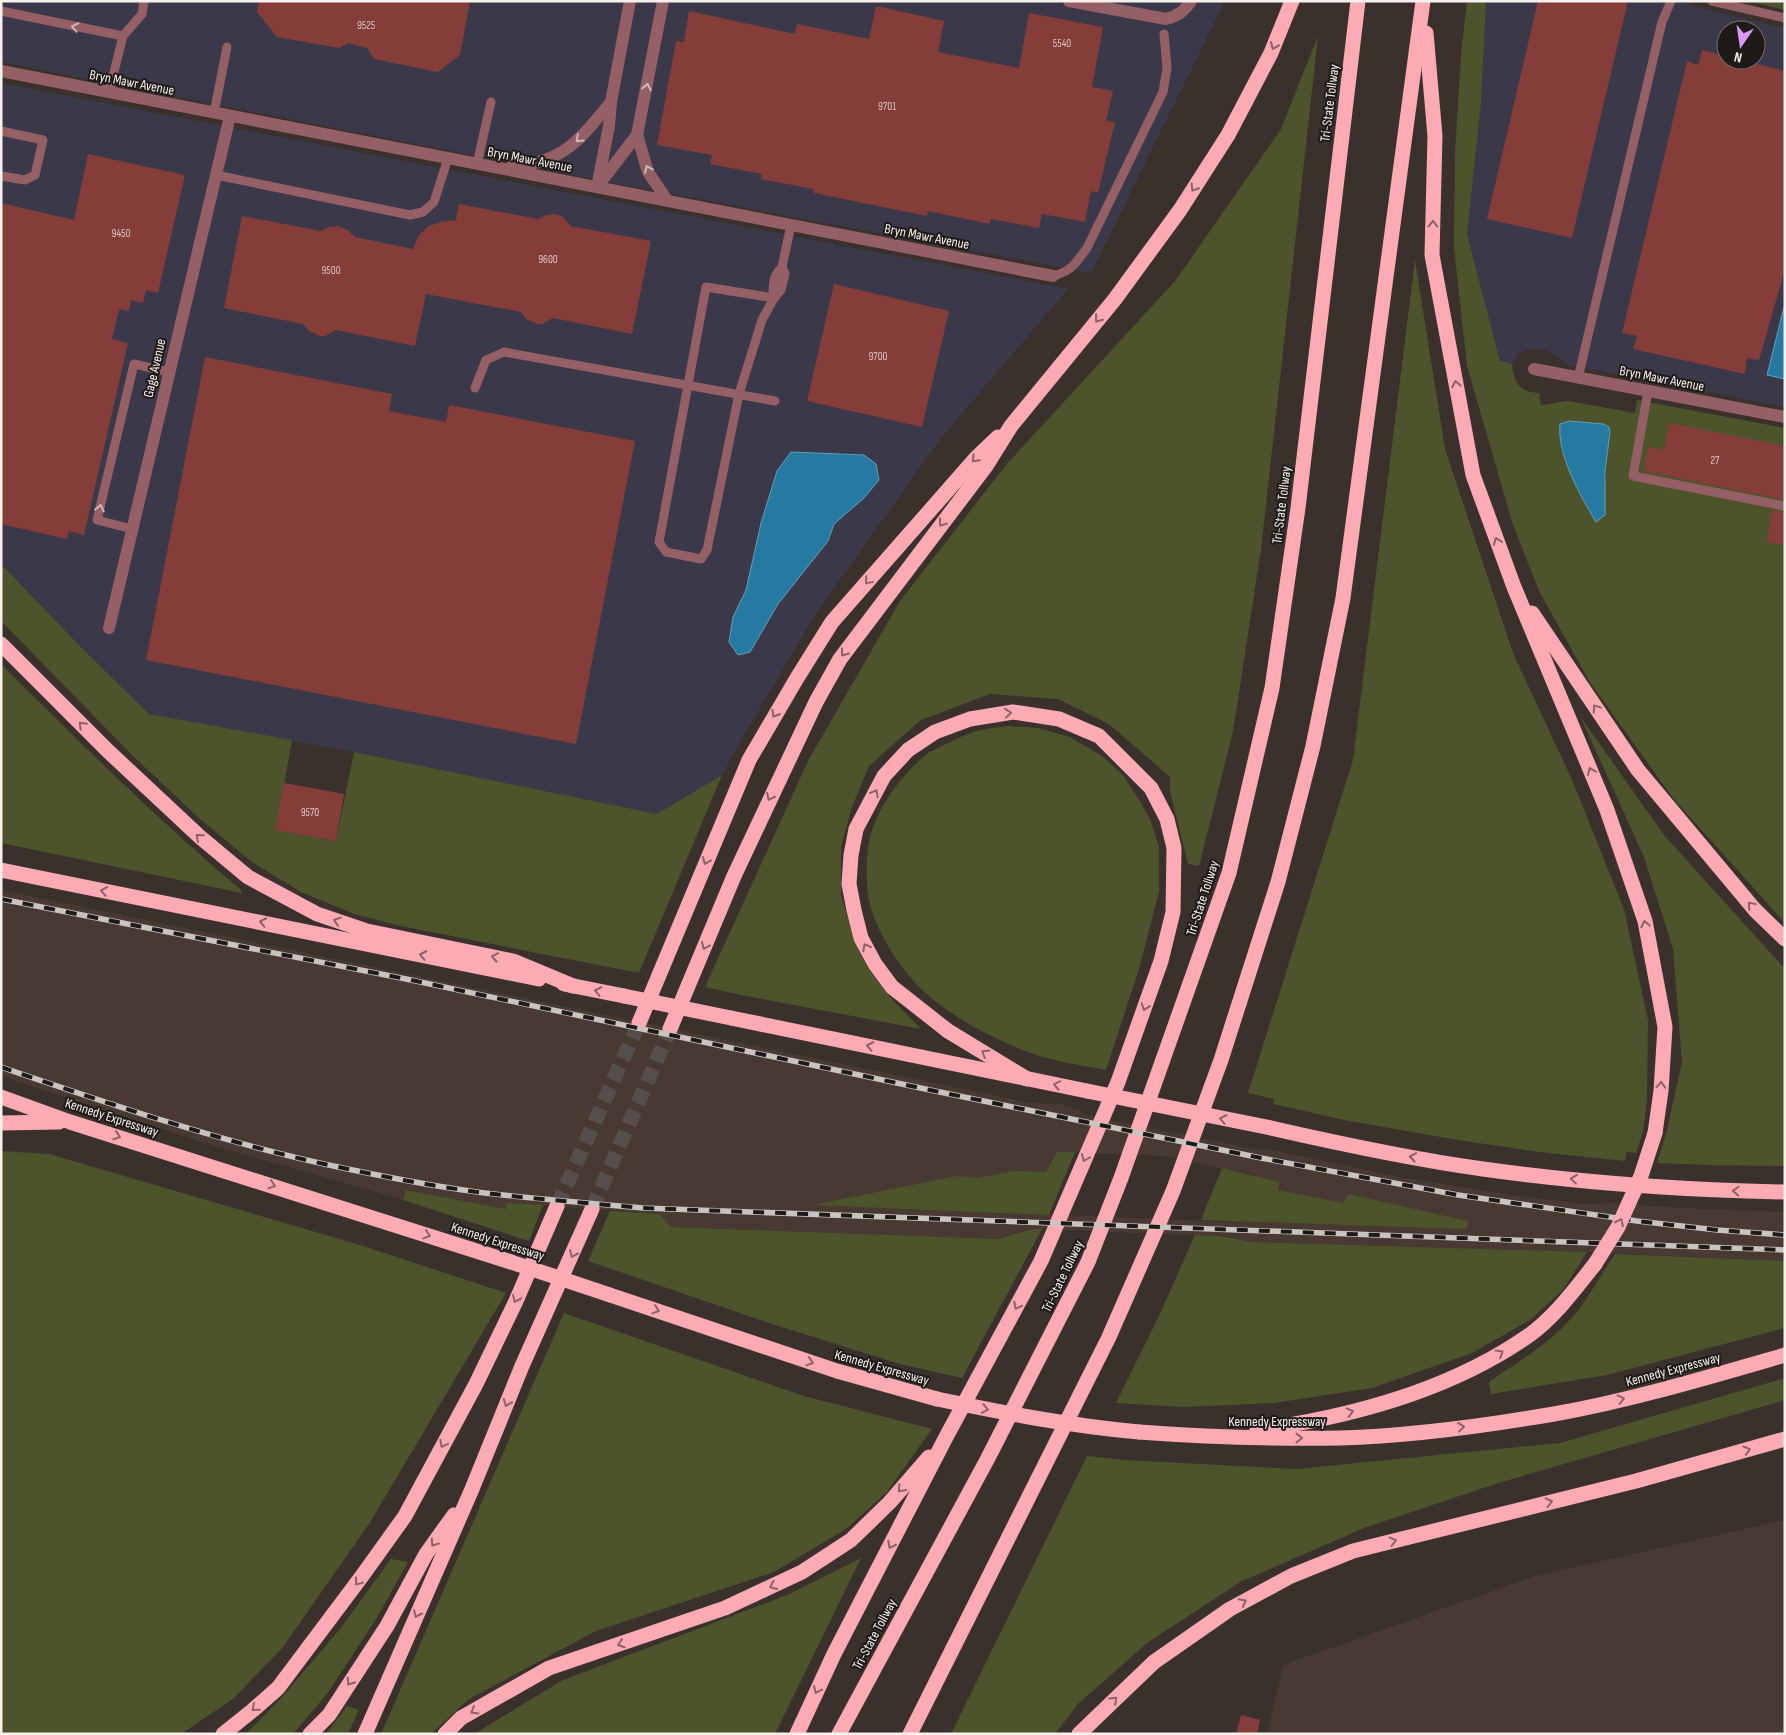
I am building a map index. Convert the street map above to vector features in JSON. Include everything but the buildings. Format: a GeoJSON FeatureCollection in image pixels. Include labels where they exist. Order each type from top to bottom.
{"type":"FeatureCollection","features":[{"type":"Feature","properties":{"kind":"highway"},"geometry":{"type":"LineString","coordinates":[[670,1029],[734,876],[816,702],[840,659],[986,466],[1011,426],[1115,299],[1180,210],[1228,135],[1271,54],[1292,1]]}},
{"type":"Feature","properties":{"kind":"highway","name":"Tri-State Tollway"},"geometry":{"type":"LineString","coordinates":[[839,1734],[988,1458],[1088,1262],[1122,1178],[1229,873],[1272,688],[1299,498],[1358,1]]}},
{"type":"Feature","properties":{"kind":"highway"},"geometry":{"type":"LineString","coordinates":[[1198,1436],[1268,1429],[1316,1420],[1348,1413],[1424,1391],[1478,1366],[1529,1336],[1559,1309],[1595,1264],[1618,1227],[1641,1176],[1654,1133],[1661,1091],[1664,1027],[1645,921],[1607,810],[1514,587],[1472,474],[1432,255],[1435,136],[1423,3]]}},
{"type":"Feature","properties":{"kind":"highway"},"geometry":{"type":"LineString","coordinates":[[910,1734],[1109,1338],[1173,1190],[1221,1060],[1278,882],[1312,746],[1343,598],[1423,3]]}},
{"type":"Feature","properties":{"kind":"highway"},"geometry":{"type":"LineString","coordinates":[[639,1023],[749,760],[797,678],[832,622],[976,458],[1011,426]]}},
{"type":"Feature","properties":{"kind":"highway"},"geometry":{"type":"LineString","coordinates":[[1514,587],[1638,770],[1755,910],[1785,939]]}},
{"type":"Feature","properties":{"kind":"highway"},"geometry":{"type":"LineString","coordinates":[[1,644],[115,758],[200,838],[248,877],[317,914],[367,931],[513,961],[573,986]]}},
{"type":"Feature","properties":{"kind":"highway"},"geometry":{"type":"LineString","coordinates":[[797,1734],[834,1654],[945,1439],[1041,1261],[1118,1082],[1161,961],[1172,912],[1174,848],[1167,820],[1151,788],[1099,736],[1059,718],[1013,712],[970,719],[935,732],[908,750],[884,776],[856,829],[850,856],[849,884],[861,938],[875,964],[892,987],[948,1031],[1027,1079]]}},
{"type":"Feature","properties":{"kind":"highway"},"geometry":{"type":"LineString","coordinates":[[1,870],[1420,1159],[1529,1174],[1665,1187],[1785,1192]]}},
{"type":"Feature","properties":{"kind":"highway","name":"Kennedy Expressway"},"geometry":{"type":"LineString","coordinates":[[1,1097],[70,1122],[511,1262],[837,1371],[937,1399],[1092,1428],[1198,1436],[1341,1438],[1397,1434],[1555,1414],[1688,1383],[1785,1355]]}},
{"type":"Feature","properties":{"kind":"highway"},"geometry":{"type":"LineString","coordinates":[[1,1122],[70,1122]]}},
{"type":"Feature","properties":{"kind":"highway"},"geometry":{"type":"LineString","coordinates":[[222,1734],[278,1688],[405,1516],[476,1384],[516,1301],[557,1206]]}},
{"type":"Feature","properties":{"kind":"highway"},"geometry":{"type":"LineString","coordinates":[[365,1734],[472,1489],[522,1366],[592,1209]]}},
{"type":"Feature","properties":{"kind":"highway"},"geometry":{"type":"LineString","coordinates":[[1079,1734],[1154,1662],[1230,1609],[1291,1576],[1353,1551],[1636,1481],[1785,1438]]}},
{"type":"Feature","properties":{"kind":"highway"},"geometry":{"type":"LineString","coordinates":[[445,1734],[461,1718],[549,1668],[726,1608],[802,1572],[851,1540],[890,1502],[945,1439]]}},
{"type":"Feature","properties":{"kind":"highway"},"geometry":{"type":"LineString","coordinates":[[310,1734],[329,1715],[387,1626],[426,1554],[472,1489]]}},
{"type":"Feature","properties":{"kind":"street"},"geometry":{"type":"LineString","coordinates":[[597,187],[609,126],[610,102],[630,1]]}},
{"type":"Feature","properties":{"kind":"street"},"geometry":{"type":"LineString","coordinates":[[597,187],[637,135],[663,1]]}},
{"type":"Feature","properties":{"kind":"street"},"geometry":{"type":"LineString","coordinates":[[1068,1],[1166,19],[1185,11],[1191,1]]}},
{"type":"Feature","properties":{"kind":"street","name":"Bryn Mawr Avenue"},"geometry":{"type":"LineString","coordinates":[[1,71],[1052,276]]}},
{"type":"Feature","properties":{"kind":"street"},"geometry":{"type":"LineString","coordinates":[[484,165],[530,165],[549,159],[580,139],[610,102]]}},
{"type":"Feature","properties":{"kind":"street","name":"Gage Avenue"},"geometry":{"type":"LineString","coordinates":[[109,628],[230,116]]}},
{"type":"Feature","properties":{"kind":"street"},"geometry":{"type":"LineString","coordinates":[[637,135],[648,172],[667,200]]}},
{"type":"Feature","properties":{"kind":"street","name":"Bryn Mawr Avenue"},"geometry":{"type":"LineString","coordinates":[[1534,369],[1785,417]]}},
{"type":"Feature","properties":{"kind":"lane"},"geometry":{"type":"LineString","coordinates":[[109,92],[123,36],[142,14],[144,1]]}},
{"type":"Feature","properties":{"kind":"lane"},"geometry":{"type":"LineString","coordinates":[[1578,378],[1660,32],[1671,1]]}},
{"type":"Feature","properties":{"kind":"lane"},"geometry":{"type":"LineString","coordinates":[[1712,1],[1785,18]]}},
{"type":"Feature","properties":{"kind":"lane"},"geometry":{"type":"LineString","coordinates":[[1,11],[123,36]]}},
{"type":"Feature","properties":{"kind":"lane"},"geometry":{"type":"LineString","coordinates":[[1052,276],[1066,273],[1087,248],[1163,92],[1167,68],[1164,34]]}},
{"type":"Feature","properties":{"kind":"lane"},"geometry":{"type":"LineString","coordinates":[[214,113],[226,47]]}},
{"type":"Feature","properties":{"kind":"lane"},"geometry":{"type":"LineString","coordinates":[[484,165],[491,102]]}},
{"type":"Feature","properties":{"kind":"lane"},"geometry":{"type":"LineString","coordinates":[[1,131],[43,140],[35,175],[25,180],[1,176]]}},
{"type":"Feature","properties":{"kind":"lane"},"geometry":{"type":"LineString","coordinates":[[216,175],[410,215],[423,212],[434,202],[448,158]]}},
{"type":"Feature","properties":{"kind":"lane"},"geometry":{"type":"LineString","coordinates":[[774,298],[706,287],[659,542],[666,552],[701,559],[708,550],[739,394],[762,320],[774,298],[772,289],[776,272],[782,268],[791,225]]}},
{"type":"Feature","properties":{"kind":"lane"},"geometry":{"type":"LineString","coordinates":[[475,388],[486,360],[504,352],[776,401]]}},
{"type":"Feature","properties":{"kind":"lane"},"geometry":{"type":"LineString","coordinates":[[132,529],[97,520],[134,364],[169,372]]}},
{"type":"Feature","properties":{"kind":"lane"},"geometry":{"type":"LineString","coordinates":[[1648,391],[1633,476],[1784,506]]}},
{"type":"Feature","properties":{"kind":"shaded area"},"geometry":{"type":"Polygon","coordinates":[[[1,1],[1225,1],[1091,273],[587,178],[1,62],[1,1]]]}},
{"type":"Feature","properties":{"kind":"shaded area"},"geometry":{"type":"Polygon","coordinates":[[[1486,1],[1682,1],[1696,7],[1751,20],[1716,20],[1716,70],[1766,70],[1766,24],[1785,28],[1785,407],[1569,365],[1546,350],[1529,349],[1519,353],[1512,364],[1500,361],[1467,235],[1481,103],[1486,1]]]}},
{"type":"Feature","properties":{"kind":"shaded area"},"geometry":{"type":"Polygon","coordinates":[[[1,83],[1068,289],[940,439],[815,615],[722,775],[658,814],[354,752],[149,714],[1,564],[1,83]]]}},
{"type":"Feature","properties":{"kind":"shaded area"},"geometry":{"type":"Polygon","coordinates":[[[1,890],[1031,1103],[1060,1104],[1080,1110],[1082,1114],[1264,1151],[1263,1148],[1405,1178],[1584,1204],[1618,1203],[1681,1208],[1785,1212],[1785,1261],[1587,1252],[1252,1242],[1227,1237],[1042,1229],[1033,1229],[998,1239],[671,1227],[659,1214],[508,1203],[506,1209],[406,1190],[403,1200],[208,1144],[1,1076],[1,890]],[[1066,1152],[1041,1214],[1233,1222],[1254,1175],[1164,1156],[1066,1152]]]}},
{"type":"Feature","properties":{"kind":"shaded area"},"geometry":{"type":"Polygon","coordinates":[[[1785,1520],[1785,1734],[1267,1734],[1283,1665],[1535,1576],[1785,1520]]]}},
{"type":"Feature","properties":{"kind":"green space"},"geometry":{"type":"Polygon","coordinates":[[[1467,1],[1486,1],[1481,103],[1467,234],[1500,361],[1512,364],[1514,376],[1519,385],[1527,391],[1539,393],[1541,405],[1568,401],[1635,413],[1637,400],[1785,428],[1785,923],[1673,798],[1591,684],[1539,591],[1513,525],[1467,366],[1454,247],[1455,153],[1461,55],[1467,1]],[[1560,424],[1606,481],[1605,471],[1609,427],[1560,424]]]}},
{"type":"Feature","properties":{"kind":"green space"},"geometry":{"type":"Polygon","coordinates":[[[1748,1],[1776,1],[1785,3],[1785,10],[1748,1]]]}},
{"type":"Feature","properties":{"kind":"green space"},"geometry":{"type":"Polygon","coordinates":[[[1318,36],[1261,549],[1233,732],[1199,866],[1188,864],[1170,791],[1170,777],[1109,724],[1058,699],[990,694],[921,720],[869,766],[852,807],[841,847],[841,895],[856,945],[869,970],[891,998],[921,1029],[705,987],[808,761],[900,601],[1006,465],[1176,280],[1281,129],[1318,36]]]}},
{"type":"Feature","properties":{"kind":"green space"},"geometry":{"type":"Polygon","coordinates":[[[1415,260],[1445,449],[1513,653],[1573,782],[1624,909],[1648,1020],[1647,1100],[1643,1132],[1636,1153],[1626,1152],[1625,1161],[1539,1152],[1344,1120],[1273,1104],[1274,1099],[1248,1093],[1353,760],[1415,260]]]}},
{"type":"Feature","properties":{"kind":"green space"},"geometry":{"type":"Polygon","coordinates":[[[1,564],[149,714],[292,740],[276,830],[336,841],[354,752],[657,814],[722,775],[639,973],[401,926],[354,914],[301,892],[252,862],[200,819],[133,756],[1,621],[1,564]]]}},
{"type":"Feature","properties":{"kind":"green space"},"geometry":{"type":"Polygon","coordinates":[[[1,664],[119,780],[241,890],[242,893],[1,843],[1,664]]]}},
{"type":"Feature","properties":{"kind":"green space"},"geometry":{"type":"Polygon","coordinates":[[[1580,716],[1664,835],[1785,969],[1785,1166],[1657,1163],[1666,1134],[1682,1062],[1673,949],[1644,857],[1580,716]]]}},
{"type":"Feature","properties":{"kind":"green space"},"geometry":{"type":"Polygon","coordinates":[[[1007,726],[1038,728],[1070,737],[1102,756],[1123,775],[1139,800],[1150,819],[1159,847],[1159,892],[1139,969],[1106,1070],[1059,1061],[1028,1052],[984,1032],[956,1016],[930,997],[910,977],[891,951],[876,923],[871,909],[867,875],[870,838],[884,804],[900,781],[917,762],[932,751],[973,732],[1007,726]]]}},
{"type":"Feature","properties":{"kind":"green space"},"geometry":{"type":"Polygon","coordinates":[[[1,1151],[49,1154],[360,1245],[506,1293],[369,1524],[283,1647],[233,1699],[181,1734],[1,1734],[1,1151]]]}},
{"type":"Feature","properties":{"kind":"green space"},"geometry":{"type":"Polygon","coordinates":[[[1057,1152],[1075,1152],[1049,1215],[813,1205],[957,1176],[977,1178],[1014,1171],[1046,1172],[1057,1152]]]}},
{"type":"Feature","properties":{"kind":"green space"},"geometry":{"type":"Polygon","coordinates":[[[1222,1168],[1279,1182],[1278,1190],[1344,1203],[1348,1194],[1468,1221],[1467,1229],[1201,1220],[1222,1168]]]}},
{"type":"Feature","properties":{"kind":"green space"},"geometry":{"type":"Polygon","coordinates":[[[406,1190],[506,1209],[507,1203],[543,1205],[529,1241],[403,1200],[406,1190]]]}},
{"type":"Feature","properties":{"kind":"green space"},"geometry":{"type":"Polygon","coordinates":[[[610,1211],[659,1214],[671,1227],[998,1239],[1033,1229],[1042,1229],[962,1378],[900,1364],[775,1325],[588,1261],[610,1211]]]}},
{"type":"Feature","properties":{"kind":"green space"},"geometry":{"type":"Polygon","coordinates":[[[1195,1235],[1227,1237],[1252,1242],[1587,1252],[1563,1290],[1530,1320],[1472,1353],[1372,1388],[1274,1403],[1185,1407],[1116,1403],[1159,1316],[1195,1235]]]}},
{"type":"Feature","properties":{"kind":"green space"},"geometry":{"type":"Polygon","coordinates":[[[1615,1254],[1785,1261],[1785,1328],[1607,1375],[1491,1394],[1489,1382],[1539,1348],[1573,1316],[1615,1254]]]}},
{"type":"Feature","properties":{"kind":"green space"},"geometry":{"type":"Polygon","coordinates":[[[564,1313],[804,1396],[932,1429],[887,1492],[846,1529],[774,1572],[596,1631],[469,1699],[431,1734],[381,1734],[564,1313]]]}},
{"type":"Feature","properties":{"kind":"green space"},"geometry":{"type":"Polygon","coordinates":[[[1785,1378],[1785,1400],[1495,1484],[1364,1528],[1240,1582],[1147,1643],[1078,1704],[1055,1734],[951,1734],[1087,1456],[1125,1460],[1296,1469],[1560,1443],[1785,1378]]]}},
{"type":"Feature","properties":{"kind":"green space"},"geometry":{"type":"Polygon","coordinates":[[[861,1558],[775,1734],[474,1734],[563,1680],[787,1595],[861,1558]]]}},
{"type":"Feature","properties":{"kind":"green space"},"geometry":{"type":"Polygon","coordinates":[[[391,1559],[408,1562],[378,1616],[327,1694],[293,1734],[246,1734],[283,1696],[340,1629],[391,1559]]]}},
{"type":"Feature","properties":{"kind":"green space"},"geometry":{"type":"Polygon","coordinates":[[[347,1706],[359,1710],[348,1734],[326,1734],[347,1706]]]}},
{"type":"Feature","properties":{"kind":"water"},"geometry":{"type":"Polygon","coordinates":[[[1785,303],[1785,379],[1767,375],[1785,303]]]}},
{"type":"Feature","properties":{"kind":"water"},"geometry":{"type":"Polygon","coordinates":[[[1569,421],[1603,424],[1609,427],[1605,471],[1605,515],[1596,522],[1583,500],[1562,449],[1560,424],[1569,421]]]}},
{"type":"Feature","properties":{"kind":"water"},"geometry":{"type":"Polygon","coordinates":[[[791,452],[864,455],[876,464],[879,480],[864,498],[834,524],[828,541],[778,604],[750,652],[738,655],[729,642],[733,617],[746,590],[761,523],[777,471],[791,452]]]}},
{"type":"Feature","properties":{"kind":"tunnel"},"geometry":{"type":"LineString","coordinates":[[557,1206],[639,1023]]}},
{"type":"Feature","properties":{"kind":"tunnel"},"geometry":{"type":"LineString","coordinates":[[592,1209],[670,1029]]}},
{"type":"Feature","properties":{"kind":"railway"},"geometry":{"type":"LineString","coordinates":[[1,899],[411,980],[1261,1158],[1458,1195],[1637,1221],[1785,1235]]}},
{"type":"Feature","properties":{"kind":"railway"},"geometry":{"type":"LineString","coordinates":[[1,1067],[161,1120],[242,1144],[343,1168],[420,1183],[518,1197],[643,1208],[1785,1250]]}}]}
